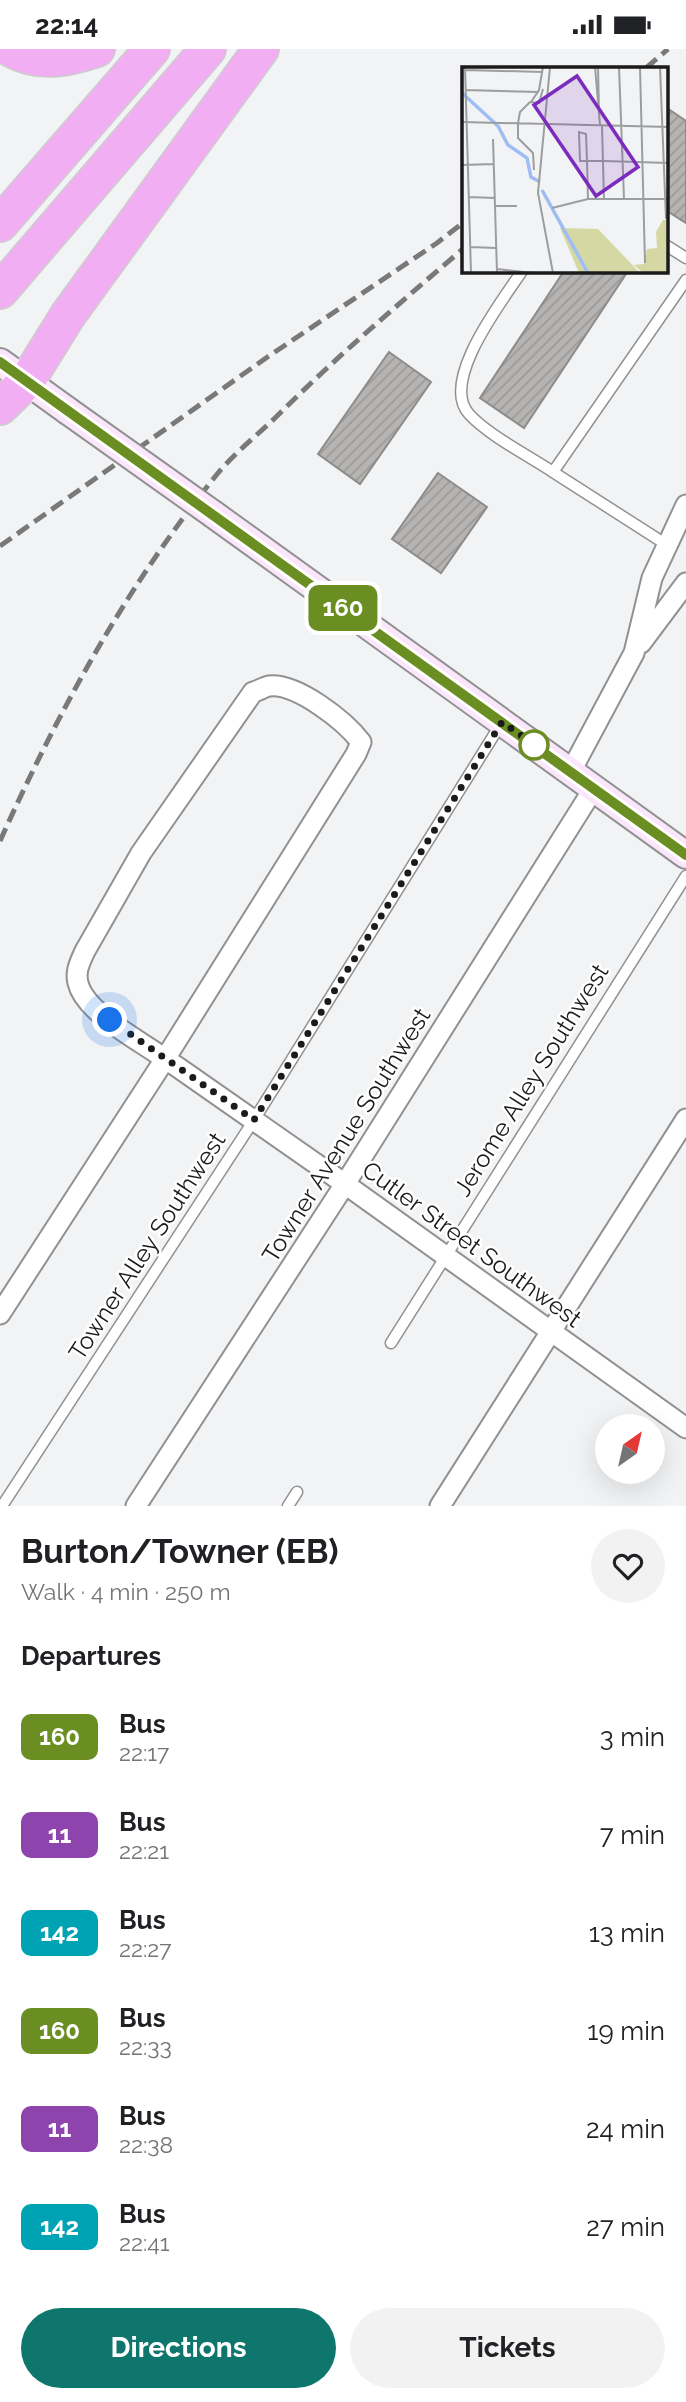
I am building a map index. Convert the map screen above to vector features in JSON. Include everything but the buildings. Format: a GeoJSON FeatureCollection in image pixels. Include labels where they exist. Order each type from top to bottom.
{"type":"FeatureCollection","features":[{"type":"Feature","properties":{"kind":"highway"},"geometry":{"type":"LineString","coordinates":[[11,49],[35,59],[48,59],[79,55],[97,49]]}},
{"type":"Feature","properties":{"kind":"highway"},"geometry":{"type":"LineString","coordinates":[[0,224],[152,49]]}},
{"type":"Feature","properties":{"kind":"highway"},"geometry":{"type":"LineString","coordinates":[[0,291],[208,49]]}},
{"type":"Feature","properties":{"kind":"highway"},"geometry":{"type":"LineString","coordinates":[[0,407],[13,371],[68,315],[261,49]]}},
{"type":"Feature","properties":{"kind":"main road"},"geometry":{"type":"LineString","coordinates":[[13,371],[686,855]]}},
{"type":"Feature","properties":{"kind":"street"},"geometry":{"type":"LineString","coordinates":[[634,653],[652,578],[686,505]]}},
{"type":"Feature","properties":{"kind":"street"},"geometry":{"type":"LineString","coordinates":[[571,771],[634,653],[686,583]]}},
{"type":"Feature","properties":{"kind":"street","name":"Cutler Street Southwest"},"geometry":{"type":"LineString","coordinates":[[165,1059],[361,742],[349,727],[291,689],[269,686],[253,692],[141,853],[85,951],[78,967],[78,984],[90,1006],[165,1059],[345,1184],[686,1427]]}},
{"type":"Feature","properties":{"kind":"street","name":"Towner Avenue Southwest"},"geometry":{"type":"LineString","coordinates":[[136,1506],[345,1184],[594,788]]}},
{"type":"Feature","properties":{"kind":"street"},"geometry":{"type":"LineString","coordinates":[[0,1314],[165,1059]]}},
{"type":"Feature","properties":{"kind":"street"},"geometry":{"type":"LineString","coordinates":[[440,1506],[686,1119]]}},
{"type":"Feature","properties":{"kind":"lane"},"geometry":{"type":"LineString","coordinates":[[668,247],[686,258]]}},
{"type":"Feature","properties":{"kind":"lane"},"geometry":{"type":"LineString","coordinates":[[521,273],[472,349],[464,375],[461,400],[468,414],[667,545]]}},
{"type":"Feature","properties":{"kind":"lane"},"geometry":{"type":"LineString","coordinates":[[554,472],[686,280]]}},
{"type":"Feature","properties":{"kind":"lane","name":"Towner Alley Southwest"},"geometry":{"type":"LineString","coordinates":[[2,1506],[254,1120],[502,722]]}},
{"type":"Feature","properties":{"kind":"lane","name":"Jerome Alley Southwest"},"geometry":{"type":"LineString","coordinates":[[391,1343],[686,876]]}},
{"type":"Feature","properties":{"kind":"lane"},"geometry":{"type":"LineString","coordinates":[[288,1506],[297,1492]]}},
{"type":"Feature","properties":{"kind":"railway"},"geometry":{"type":"LineString","coordinates":[[647,67],[668,49]]}},
{"type":"Feature","properties":{"kind":"railway"},"geometry":{"type":"LineString","coordinates":[[0,546],[462,224]]}},
{"type":"Feature","properties":{"kind":"railway"},"geometry":{"type":"LineString","coordinates":[[0,841],[46,744],[97,650],[154,559],[218,473],[344,352],[462,250]]}},
{"type":"Feature","properties":{"kind":"bus line","name":"160"},"geometry":{"type":"LineString","coordinates":[[0,362],[686,855]]}},
{"type":"Feature","properties":{"kind":"route"},"geometry":{"type":"LineString","coordinates":[[110,1020],[254,1120],[502,722],[536,746],[534,745]]}}]}
